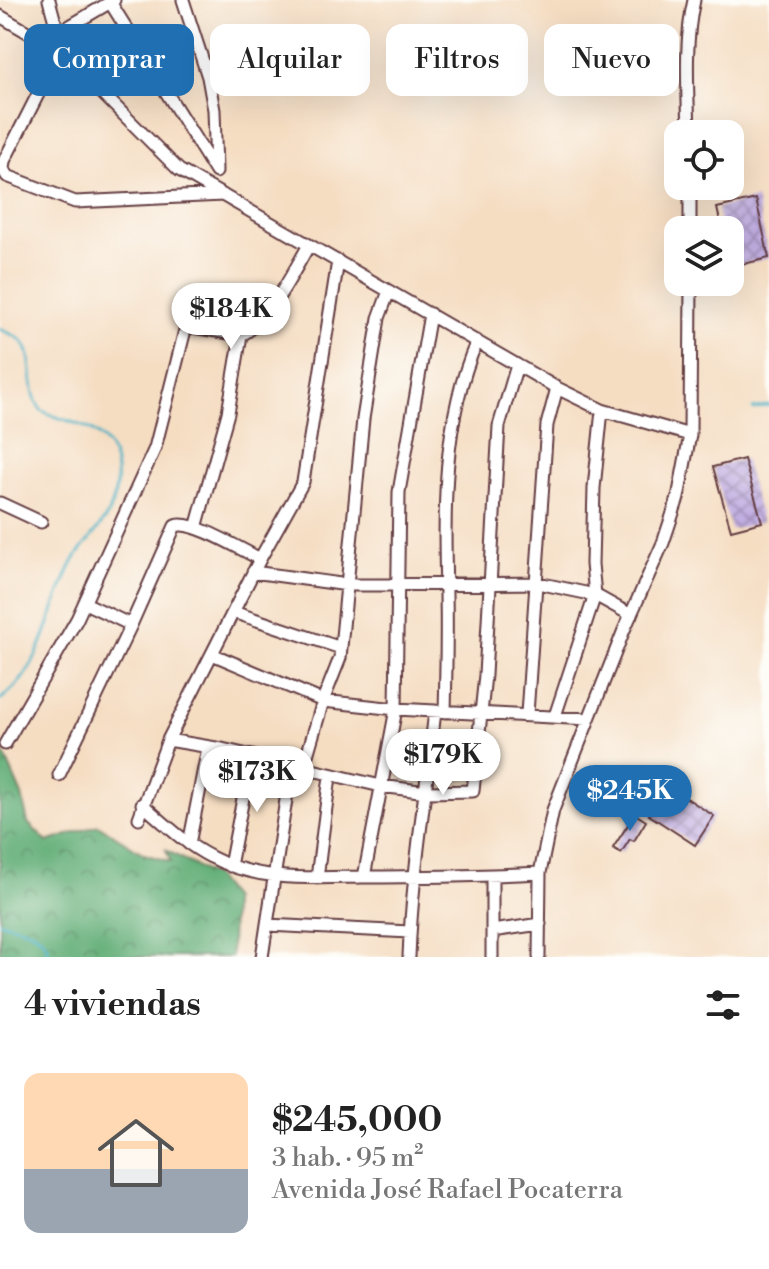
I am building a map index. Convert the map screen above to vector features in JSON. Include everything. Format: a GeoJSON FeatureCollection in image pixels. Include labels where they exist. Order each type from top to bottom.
{"type":"FeatureCollection","features":[{"type":"Feature","properties":{"kind":"street"},"geometry":{"type":"LineString","coordinates":[[49,0],[56,24]]}},
{"type":"Feature","properties":{"kind":"street"},"geometry":{"type":"LineString","coordinates":[[183,0],[208,77],[214,110],[219,193]]}},
{"type":"Feature","properties":{"kind":"street"},"geometry":{"type":"LineString","coordinates":[[689,120],[689,35],[694,0]]}},
{"type":"Feature","properties":{"kind":"street"},"geometry":{"type":"LineString","coordinates":[[73,24],[112,1],[216,172]]}},
{"type":"Feature","properties":{"kind":"street"},"geometry":{"type":"LineString","coordinates":[[5,19],[24,30]]}},
{"type":"Feature","properties":{"kind":"street"},"geometry":{"type":"LineString","coordinates":[[37,96],[4,161],[3,169],[7,176],[75,202],[219,193]]}},
{"type":"Feature","properties":{"kind":"street"},"geometry":{"type":"LineString","coordinates":[[104,96],[179,170],[557,388],[602,410],[690,435]]}},
{"type":"Feature","properties":{"kind":"street"},"geometry":{"type":"LineString","coordinates":[[5,744],[85,603],[155,448],[186,326],[241,335],[248,331],[272,306],[309,245]]}},
{"type":"Feature","properties":{"kind":"street"},"geometry":{"type":"LineString","coordinates":[[139,818],[168,740],[253,572],[303,482],[338,261]]}},
{"type":"Feature","properties":{"kind":"street"},"geometry":{"type":"LineString","coordinates":[[262,957],[274,877],[297,768],[340,658],[363,419],[379,318],[389,291]]}},
{"type":"Feature","properties":{"kind":"street"},"geometry":{"type":"LineString","coordinates":[[539,957],[540,873],[553,810],[671,521],[690,435],[691,296]]}},
{"type":"Feature","properties":{"kind":"street"},"geometry":{"type":"LineString","coordinates":[[364,877],[396,709],[399,492],[430,314]]}},
{"type":"Feature","properties":{"kind":"street"},"geometry":{"type":"LineString","coordinates":[[196,528],[228,413],[241,335]]}},
{"type":"Feature","properties":{"kind":"street"},"geometry":{"type":"LineString","coordinates":[[409,957],[413,878],[440,712],[446,585],[446,489],[455,406],[477,341]]}},
{"type":"Feature","properties":{"kind":"street"},"geometry":{"type":"LineString","coordinates":[[168,740],[381,786],[427,792],[473,791],[482,713],[499,426],[517,365]]}},
{"type":"Feature","properties":{"kind":"street"},"geometry":{"type":"LineString","coordinates":[[527,714],[547,425],[557,388]]}},
{"type":"Feature","properties":{"kind":"street"},"geometry":{"type":"LineString","coordinates":[[555,716],[595,595],[592,564],[594,488],[602,410]]}},
{"type":"Feature","properties":{"kind":"street"},"geometry":{"type":"LineString","coordinates":[[0,503],[41,522]]}},
{"type":"Feature","properties":{"kind":"street"},"geometry":{"type":"LineString","coordinates":[[59,775],[175,526],[181,523],[196,528],[260,559]]}},
{"type":"Feature","properties":{"kind":"street"},"geometry":{"type":"LineString","coordinates":[[253,572],[348,585],[538,583],[595,595],[631,615]]}},
{"type":"Feature","properties":{"kind":"street"},"geometry":{"type":"LineString","coordinates":[[85,603],[131,625]]}},
{"type":"Feature","properties":{"kind":"street"},"geometry":{"type":"LineString","coordinates":[[233,612],[341,648]]}},
{"type":"Feature","properties":{"kind":"street"},"geometry":{"type":"LineString","coordinates":[[212,654],[323,701],[440,712],[589,719]]}},
{"type":"Feature","properties":{"kind":"street"},"geometry":{"type":"LineString","coordinates":[[189,844],[208,748]]}},
{"type":"Feature","properties":{"kind":"street"},"geometry":{"type":"LineString","coordinates":[[230,866],[251,757]]}},
{"type":"Feature","properties":{"kind":"street"},"geometry":{"type":"LineString","coordinates":[[317,878],[330,776]]}},
{"type":"Feature","properties":{"kind":"street"},"geometry":{"type":"LineString","coordinates":[[142,804],[189,844],[230,866],[274,877],[413,878],[540,873]]}},
{"type":"Feature","properties":{"kind":"street"},"geometry":{"type":"LineString","coordinates":[[492,876],[492,957]]}},
{"type":"Feature","properties":{"kind":"street"},"geometry":{"type":"LineString","coordinates":[[492,931],[540,924]]}},
{"type":"Feature","properties":{"kind":"street"},"geometry":{"type":"LineString","coordinates":[[267,925],[410,932]]}},
{"type":"Feature","properties":{"kind":"green space"},"geometry":{"type":"Polygon","coordinates":[[[2,749],[22,795],[28,823],[47,842],[98,825],[144,854],[171,862],[166,850],[214,876],[232,899],[231,957],[0,957],[2,749]]]}},
{"type":"Feature","properties":{"kind":"building"},"geometry":{"type":"Polygon","coordinates":[[[756,199],[769,258],[744,264],[744,216],[719,216],[717,208],[756,199]]]}},
{"type":"Feature","properties":{"kind":"building"},"geometry":{"type":"Polygon","coordinates":[[[744,459],[762,522],[731,530],[713,467],[744,459]]]}},
{"type":"Feature","properties":{"kind":"building"},"geometry":{"type":"Polygon","coordinates":[[[668,786],[714,816],[695,845],[649,815],[668,786]]]}},
{"type":"Feature","properties":{"kind":"building"},"geometry":{"type":"Polygon","coordinates":[[[635,814],[646,821],[634,841],[630,839],[621,853],[613,848],[635,814]]]}},
{"type":"Feature","properties":{"kind":"waterway"},"geometry":{"type":"LineString","coordinates":[[0,329],[24,344],[30,361],[33,392],[41,410],[99,435],[112,453],[116,475],[109,512],[73,562],[30,666],[20,682],[0,700]]}},
{"type":"Feature","properties":{"kind":"waterway"},"geometry":{"type":"LineString","coordinates":[[753,409],[769,405]]}},
{"type":"Feature","properties":{"kind":"waterway"},"geometry":{"type":"LineString","coordinates":[[0,922],[39,936],[47,949],[47,957]]}}]}
